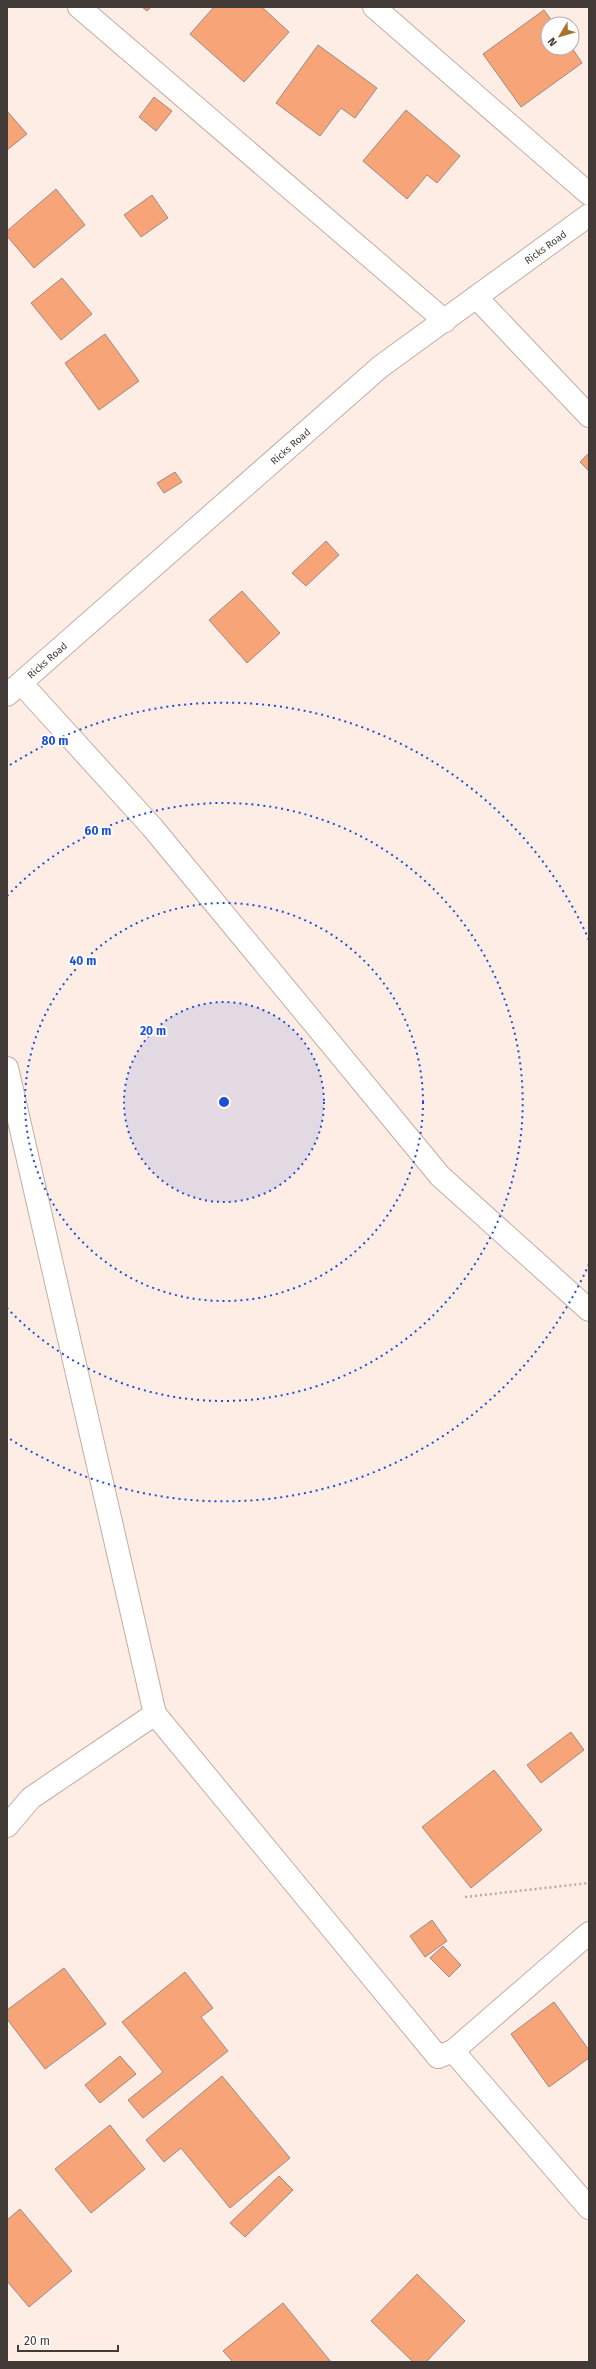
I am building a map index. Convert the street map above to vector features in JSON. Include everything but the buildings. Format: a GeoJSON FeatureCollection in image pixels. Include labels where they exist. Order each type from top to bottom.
{"type":"FeatureCollection","features":[{"type":"Feature","properties":{"kind":"street"},"geometry":{"type":"LineString","coordinates":[[79,7],[444,321]]}},
{"type":"Feature","properties":{"kind":"street"},"geometry":{"type":"LineString","coordinates":[[374,7],[589,194]]}},
{"type":"Feature","properties":{"kind":"street","name":"Ricks Road"},"geometry":{"type":"LineString","coordinates":[[14,689],[380,367],[589,215]]}},
{"type":"Feature","properties":{"kind":"street"},"geometry":{"type":"LineString","coordinates":[[476,297],[589,416]]}},
{"type":"Feature","properties":{"kind":"street"},"geometry":{"type":"LineString","coordinates":[[14,689],[152,827],[440,1176],[589,1310]]}},
{"type":"Feature","properties":{"kind":"street"},"geometry":{"type":"LineString","coordinates":[[7,1068],[155,1714],[438,2056],[453,2051],[589,1933]]}},
{"type":"Feature","properties":{"kind":"street"},"geometry":{"type":"LineString","coordinates":[[7,1826],[31,1798],[155,1714]]}},
{"type":"Feature","properties":{"kind":"street"},"geometry":{"type":"LineString","coordinates":[[453,2051],[589,2208]]}},
{"type":"Feature","properties":{"kind":"path"},"geometry":{"type":"LineString","coordinates":[[465,1897],[589,1883]]}}]}
